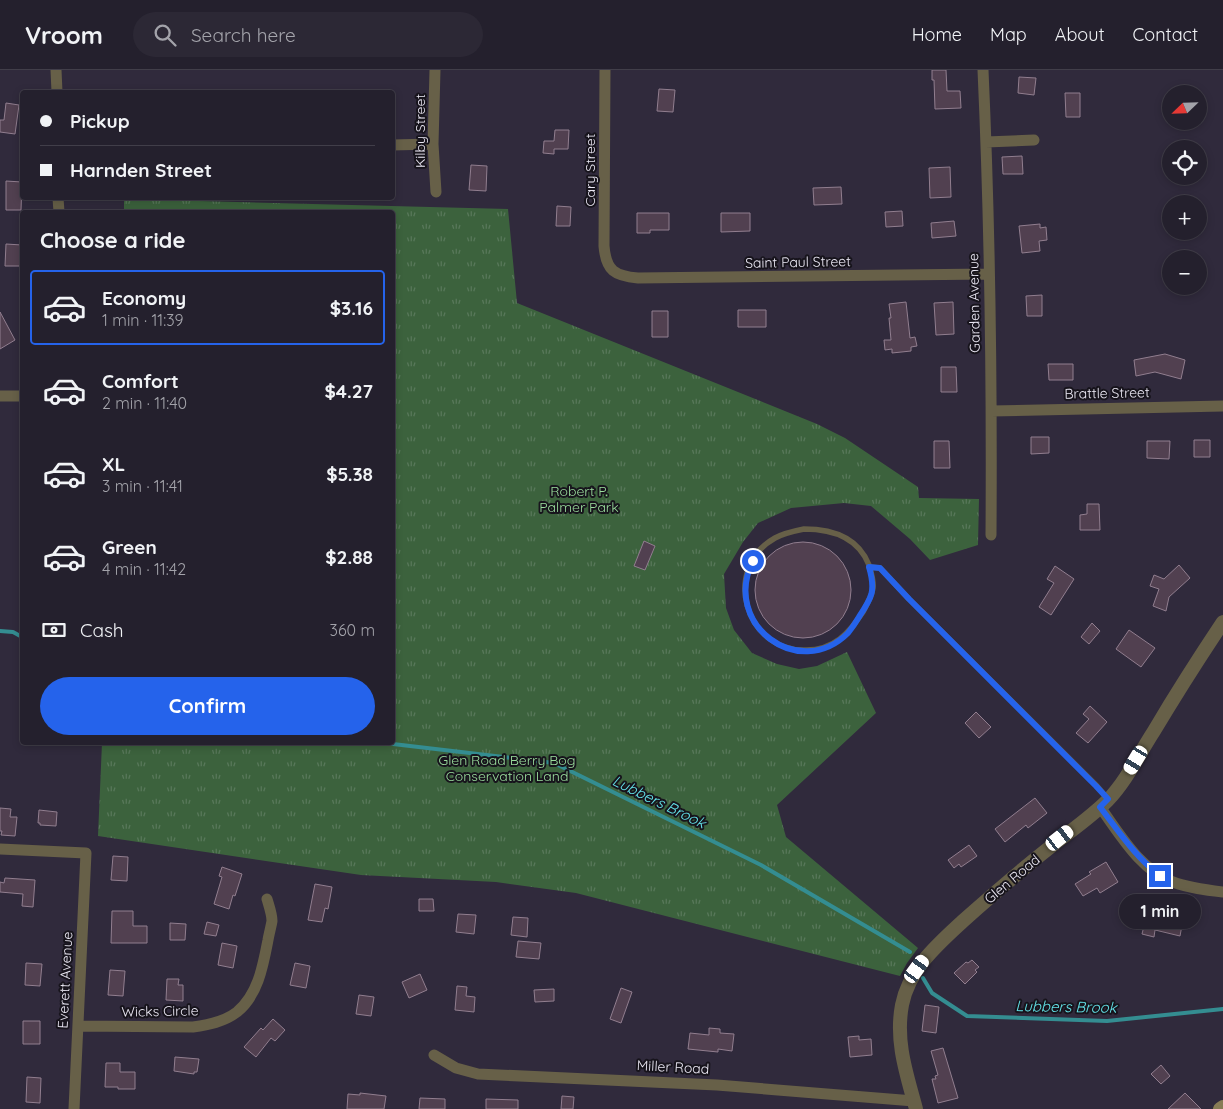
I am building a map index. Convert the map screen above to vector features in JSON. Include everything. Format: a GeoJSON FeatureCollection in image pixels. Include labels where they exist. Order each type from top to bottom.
{"type":"FeatureCollection","features":[{"type":"Feature","properties":{"kind":"street"},"geometry":{"type":"LineString","coordinates":[[56,70],[57,90]]}},
{"type":"Feature","properties":{"kind":"street","name":"Kilby Street"},"geometry":{"type":"LineString","coordinates":[[435,70],[433,144],[436,192]]}},
{"type":"Feature","properties":{"kind":"street","name":"Cary Street"},"geometry":{"type":"LineString","coordinates":[[605,70],[604,246],[610,268]]}},
{"type":"Feature","properties":{"kind":"street","name":"Garden Avenue"},"geometry":{"type":"LineString","coordinates":[[983,70],[989,274],[990,535]]}},
{"type":"Feature","properties":{"kind":"street"},"geometry":{"type":"LineString","coordinates":[[986,142],[1034,140]]}},
{"type":"Feature","properties":{"kind":"street"},"geometry":{"type":"LineString","coordinates":[[395,145],[433,144]]}},
{"type":"Feature","properties":{"kind":"street","name":"Saint Paul Street"},"geometry":{"type":"LineString","coordinates":[[610,268],[616,274],[638,278],[989,274]]}},
{"type":"Feature","properties":{"kind":"street"},"geometry":{"type":"LineString","coordinates":[[0,396],[20,396]]}},
{"type":"Feature","properties":{"kind":"street","name":"Brattle Street"},"geometry":{"type":"LineString","coordinates":[[991,411],[1223,406]]}},
{"type":"Feature","properties":{"kind":"street","name":"Glen Road"},"geometry":{"type":"LineString","coordinates":[[915,1105],[903,1061],[900,1033],[905,993],[917,969],[937,945],[983,903],[1104,803],[1129,772],[1223,622]]}},
{"type":"Feature","properties":{"kind":"street"},"geometry":{"type":"LineString","coordinates":[[1104,803],[1133,850],[1160,876],[1184,886],[1223,892]]}},
{"type":"Feature","properties":{"kind":"street","name":"Everett Avenue"},"geometry":{"type":"LineString","coordinates":[[0,849],[86,853],[74,1109]]}},
{"type":"Feature","properties":{"kind":"street","name":"Wicks Circle"},"geometry":{"type":"LineString","coordinates":[[78,1026],[194,1027],[216,1022],[236,1013],[247,1002],[261,972],[272,920],[267,899]]}},
{"type":"Feature","properties":{"kind":"street","name":"Miller Road"},"geometry":{"type":"LineString","coordinates":[[434,1054],[456,1068],[478,1074],[717,1085],[915,1105]]}},
{"type":"Feature","properties":{"kind":"lane"},"geometry":{"type":"LineString","coordinates":[[804,529],[832,532],[859,548],[865,556],[869,567],[873,587],[867,604],[848,633],[828,646],[806,650],[790,649],[782,646],[763,633],[750,614],[745,591],[749,568],[762,548],[781,535],[804,529]]}},
{"type":"Feature","properties":{"kind":"lane"},"geometry":{"type":"LineString","coordinates":[[869,567],[880,568],[1096,786],[1104,803]]}},
{"type":"Feature","properties":{"kind":"green space"},"geometry":{"type":"Polygon","coordinates":[[[124,200],[508,209],[517,303],[817,424],[845,438],[918,487],[919,498],[979,499],[978,545],[930,560],[910,539],[871,506],[844,503],[791,508],[758,523],[743,542],[724,574],[726,608],[734,630],[752,653],[777,664],[799,669],[817,666],[847,652],[876,713],[777,805],[786,837],[918,948],[900,976],[576,893],[496,882],[361,875],[98,836],[102,745],[395,745],[395,210],[124,210],[124,200]]]}},
{"type":"Feature","properties":{"kind":"building"},"geometry":{"type":"Polygon","coordinates":[[[932,70],[946,70],[947,91],[960,91],[961,108],[935,109],[932,70]]]}},
{"type":"Feature","properties":{"kind":"building"},"geometry":{"type":"Polygon","coordinates":[[[1019,77],[1036,78],[1034,95],[1018,93],[1019,77]]]}},
{"type":"Feature","properties":{"kind":"building"},"geometry":{"type":"Polygon","coordinates":[[[659,89],[675,90],[673,112],[657,111],[659,89]]]}},
{"type":"Feature","properties":{"kind":"building"},"geometry":{"type":"Polygon","coordinates":[[[1065,93],[1080,93],[1080,117],[1066,117],[1065,93]]]}},
{"type":"Feature","properties":{"kind":"building"},"geometry":{"type":"Polygon","coordinates":[[[6,103],[19,105],[15,134],[0,132],[0,120],[4,120],[6,103]]]}},
{"type":"Feature","properties":{"kind":"building"},"geometry":{"type":"Polygon","coordinates":[[[555,130],[569,130],[568,149],[554,149],[554,154],[543,153],[544,141],[554,141],[555,130]]]}},
{"type":"Feature","properties":{"kind":"building"},"geometry":{"type":"Polygon","coordinates":[[[1022,156],[1023,174],[1003,174],[1002,157],[1022,156]]]}},
{"type":"Feature","properties":{"kind":"building"},"geometry":{"type":"Polygon","coordinates":[[[471,165],[487,166],[486,191],[469,190],[471,165]]]}},
{"type":"Feature","properties":{"kind":"building"},"geometry":{"type":"Polygon","coordinates":[[[950,167],[951,197],[930,198],[929,168],[950,167]]]}},
{"type":"Feature","properties":{"kind":"building"},"geometry":{"type":"Polygon","coordinates":[[[6,181],[20,182],[21,210],[6,210],[6,181]]]}},
{"type":"Feature","properties":{"kind":"building"},"geometry":{"type":"Polygon","coordinates":[[[841,187],[842,204],[814,205],[813,188],[841,187]]]}},
{"type":"Feature","properties":{"kind":"building"},"geometry":{"type":"Polygon","coordinates":[[[557,206],[571,207],[570,226],[556,226],[557,206]]]}},
{"type":"Feature","properties":{"kind":"building"},"geometry":{"type":"Polygon","coordinates":[[[902,211],[903,226],[886,227],[885,212],[902,211]]]}},
{"type":"Feature","properties":{"kind":"building"},"geometry":{"type":"Polygon","coordinates":[[[637,213],[669,213],[669,230],[650,230],[650,233],[637,233],[637,213]]]}},
{"type":"Feature","properties":{"kind":"building"},"geometry":{"type":"Polygon","coordinates":[[[721,213],[750,213],[750,231],[721,232],[721,213]]]}},
{"type":"Feature","properties":{"kind":"building"},"geometry":{"type":"Polygon","coordinates":[[[954,221],[956,236],[932,238],[931,223],[954,221]]]}},
{"type":"Feature","properties":{"kind":"building"},"geometry":{"type":"Polygon","coordinates":[[[1040,224],[1040,228],[1046,227],[1047,240],[1039,241],[1040,251],[1022,253],[1019,226],[1040,224]]]}},
{"type":"Feature","properties":{"kind":"building"},"geometry":{"type":"Polygon","coordinates":[[[6,244],[20,245],[20,266],[5,266],[6,244]]]}},
{"type":"Feature","properties":{"kind":"building"},"geometry":{"type":"Polygon","coordinates":[[[1042,295],[1042,316],[1027,316],[1026,296],[1042,295]]]}},
{"type":"Feature","properties":{"kind":"building"},"geometry":{"type":"Polygon","coordinates":[[[906,302],[910,338],[915,337],[917,346],[911,347],[911,351],[892,353],[892,349],[885,350],[884,340],[891,340],[889,304],[906,302]]]}},
{"type":"Feature","properties":{"kind":"building"},"geometry":{"type":"Polygon","coordinates":[[[953,302],[954,334],[936,335],[934,303],[953,302]]]}},
{"type":"Feature","properties":{"kind":"building"},"geometry":{"type":"Polygon","coordinates":[[[738,310],[766,310],[766,327],[738,327],[738,310]]]}},
{"type":"Feature","properties":{"kind":"building"},"geometry":{"type":"Polygon","coordinates":[[[652,311],[668,311],[668,337],[652,337],[652,311]]]}},
{"type":"Feature","properties":{"kind":"building"},"geometry":{"type":"Polygon","coordinates":[[[0,312],[15,340],[0,349],[0,312]]]}},
{"type":"Feature","properties":{"kind":"building"},"geometry":{"type":"Polygon","coordinates":[[[1165,354],[1185,360],[1181,379],[1155,372],[1136,376],[1134,360],[1165,354]]]}},
{"type":"Feature","properties":{"kind":"building"},"geometry":{"type":"Polygon","coordinates":[[[1048,364],[1073,364],[1073,380],[1049,380],[1048,364]]]}},
{"type":"Feature","properties":{"kind":"building"},"geometry":{"type":"Polygon","coordinates":[[[941,367],[956,367],[957,392],[941,392],[941,367]]]}},
{"type":"Feature","properties":{"kind":"building"},"geometry":{"type":"Polygon","coordinates":[[[1031,437],[1049,437],[1049,453],[1031,454],[1031,437]]]}},
{"type":"Feature","properties":{"kind":"building"},"geometry":{"type":"Polygon","coordinates":[[[1194,440],[1210,440],[1210,457],[1194,457],[1194,440]]]}},
{"type":"Feature","properties":{"kind":"building"},"geometry":{"type":"Polygon","coordinates":[[[934,441],[949,441],[950,468],[934,468],[934,441]]]}},
{"type":"Feature","properties":{"kind":"building"},"geometry":{"type":"Polygon","coordinates":[[[1147,441],[1170,441],[1169,459],[1147,458],[1147,441]]]}},
{"type":"Feature","properties":{"kind":"building"},"geometry":{"type":"Polygon","coordinates":[[[1087,504],[1099,504],[1100,530],[1080,530],[1080,515],[1087,514],[1087,504]]]}},
{"type":"Feature","properties":{"kind":"building"},"geometry":{"type":"Polygon","coordinates":[[[644,541],[655,546],[645,570],[634,566],[644,541]]]}},
{"type":"Feature","properties":{"kind":"building"},"geometry":{"type":"Polygon","coordinates":[[[803,542],[821,546],[837,556],[847,572],[851,590],[847,608],[837,624],[821,634],[803,638],[785,634],[769,624],[759,608],[755,590],[759,572],[769,556],[785,546],[803,542]]]}},
{"type":"Feature","properties":{"kind":"building"},"geometry":{"type":"Polygon","coordinates":[[[1179,565],[1190,578],[1169,597],[1166,611],[1153,606],[1159,589],[1150,586],[1154,575],[1164,579],[1179,565]]]}},
{"type":"Feature","properties":{"kind":"building"},"geometry":{"type":"Polygon","coordinates":[[[1055,566],[1074,579],[1051,615],[1039,607],[1054,583],[1047,579],[1055,566]]]}},
{"type":"Feature","properties":{"kind":"building"},"geometry":{"type":"Polygon","coordinates":[[[1092,623],[1100,631],[1089,644],[1081,637],[1092,623]]]}},
{"type":"Feature","properties":{"kind":"building"},"geometry":{"type":"Polygon","coordinates":[[[1129,630],[1155,648],[1141,667],[1116,649],[1129,630]]]}},
{"type":"Feature","properties":{"kind":"building"},"geometry":{"type":"Polygon","coordinates":[[[1090,706],[1107,722],[1088,743],[1076,733],[1089,719],[1083,714],[1090,706]]]}},
{"type":"Feature","properties":{"kind":"building"},"geometry":{"type":"Polygon","coordinates":[[[976,712],[991,727],[979,738],[965,723],[976,712]]]}},
{"type":"Feature","properties":{"kind":"building"},"geometry":{"type":"Polygon","coordinates":[[[1035,798],[1047,813],[1028,828],[1026,825],[1005,842],[995,829],[1035,798]]]}},
{"type":"Feature","properties":{"kind":"building"},"geometry":{"type":"Polygon","coordinates":[[[0,808],[11,809],[10,817],[17,817],[15,836],[1,835],[0,808]]]}},
{"type":"Feature","properties":{"kind":"building"},"geometry":{"type":"Polygon","coordinates":[[[39,810],[57,812],[56,826],[40,825],[38,823],[39,810]]]}},
{"type":"Feature","properties":{"kind":"building"},"geometry":{"type":"Polygon","coordinates":[[[969,845],[977,856],[961,867],[959,864],[954,868],[948,860],[969,845]]]}},
{"type":"Feature","properties":{"kind":"building"},"geometry":{"type":"Polygon","coordinates":[[[113,856],[128,857],[127,881],[111,880],[113,856]]]}},
{"type":"Feature","properties":{"kind":"building"},"geometry":{"type":"Polygon","coordinates":[[[1106,862],[1118,882],[1100,893],[1097,888],[1083,896],[1075,884],[1091,874],[1089,872],[1106,862]]]}},
{"type":"Feature","properties":{"kind":"building"},"geometry":{"type":"Polygon","coordinates":[[[222,867],[242,874],[229,909],[214,904],[222,877],[219,876],[222,867]]]}},
{"type":"Feature","properties":{"kind":"building"},"geometry":{"type":"Polygon","coordinates":[[[5,878],[35,880],[33,907],[22,906],[23,894],[0,892],[0,882],[4,883],[5,878]]]}},
{"type":"Feature","properties":{"kind":"building"},"geometry":{"type":"Polygon","coordinates":[[[315,884],[332,887],[328,909],[325,908],[322,922],[308,920],[315,884]]]}},
{"type":"Feature","properties":{"kind":"building"},"geometry":{"type":"Polygon","coordinates":[[[419,899],[433,899],[434,911],[419,911],[419,899]]]}},
{"type":"Feature","properties":{"kind":"building"},"geometry":{"type":"Polygon","coordinates":[[[112,911],[133,911],[133,926],[147,926],[147,943],[111,943],[112,911]]]}},
{"type":"Feature","properties":{"kind":"building"},"geometry":{"type":"Polygon","coordinates":[[[458,914],[476,915],[474,934],[456,932],[458,914]]]}},
{"type":"Feature","properties":{"kind":"building"},"geometry":{"type":"Polygon","coordinates":[[[1158,914],[1183,920],[1180,936],[1155,930],[1154,937],[1142,934],[1146,918],[1156,920],[1158,914]]]}},
{"type":"Feature","properties":{"kind":"building"},"geometry":{"type":"Polygon","coordinates":[[[513,917],[528,918],[527,937],[511,935],[513,917]]]}},
{"type":"Feature","properties":{"kind":"building"},"geometry":{"type":"Polygon","coordinates":[[[207,922],[219,925],[216,936],[204,934],[207,922]]]}},
{"type":"Feature","properties":{"kind":"building"},"geometry":{"type":"Polygon","coordinates":[[[170,923],[186,924],[185,940],[170,940],[170,923]]]}},
{"type":"Feature","properties":{"kind":"building"},"geometry":{"type":"Polygon","coordinates":[[[518,941],[541,943],[539,959],[516,957],[518,941]]]}},
{"type":"Feature","properties":{"kind":"building"},"geometry":{"type":"Polygon","coordinates":[[[222,943],[237,946],[233,968],[218,965],[222,943]]]}},
{"type":"Feature","properties":{"kind":"building"},"geometry":{"type":"Polygon","coordinates":[[[972,960],[979,967],[975,970],[977,972],[965,984],[954,973],[966,962],[968,963],[972,960]]]}},
{"type":"Feature","properties":{"kind":"building"},"geometry":{"type":"Polygon","coordinates":[[[26,963],[42,964],[40,986],[25,985],[26,963]]]}},
{"type":"Feature","properties":{"kind":"building"},"geometry":{"type":"Polygon","coordinates":[[[295,963],[310,966],[306,988],[290,985],[295,963]]]}},
{"type":"Feature","properties":{"kind":"building"},"geometry":{"type":"Polygon","coordinates":[[[110,970],[125,971],[123,996],[108,995],[110,970]]]}},
{"type":"Feature","properties":{"kind":"building"},"geometry":{"type":"Polygon","coordinates":[[[420,974],[427,990],[409,998],[402,982],[420,974]]]}},
{"type":"Feature","properties":{"kind":"building"},"geometry":{"type":"Polygon","coordinates":[[[167,979],[179,979],[178,985],[183,985],[183,1001],[166,1000],[167,979]]]}},
{"type":"Feature","properties":{"kind":"building"},"geometry":{"type":"Polygon","coordinates":[[[457,986],[467,987],[466,996],[475,997],[474,1012],[455,1010],[457,986]]]}},
{"type":"Feature","properties":{"kind":"building"},"geometry":{"type":"Polygon","coordinates":[[[621,988],[632,992],[621,1023],[610,1019],[621,988]]]}},
{"type":"Feature","properties":{"kind":"building"},"geometry":{"type":"Polygon","coordinates":[[[554,989],[554,1001],[535,1002],[534,990],[554,989]]]}},
{"type":"Feature","properties":{"kind":"building"},"geometry":{"type":"Polygon","coordinates":[[[359,995],[374,997],[371,1016],[356,1014],[359,995]]]}},
{"type":"Feature","properties":{"kind":"building"},"geometry":{"type":"Polygon","coordinates":[[[925,1005],[939,1007],[936,1033],[922,1031],[925,1005]]]}},
{"type":"Feature","properties":{"kind":"building"},"geometry":{"type":"Polygon","coordinates":[[[273,1019],[285,1030],[275,1041],[271,1038],[256,1057],[244,1047],[261,1028],[263,1030],[273,1019]]]}},
{"type":"Feature","properties":{"kind":"building"},"geometry":{"type":"Polygon","coordinates":[[[23,1021],[40,1021],[40,1044],[23,1044],[23,1021]]]}},
{"type":"Feature","properties":{"kind":"building"},"geometry":{"type":"Polygon","coordinates":[[[709,1028],[720,1029],[720,1033],[734,1034],[732,1051],[718,1049],[718,1052],[688,1049],[690,1033],[709,1035],[709,1028]]]}},
{"type":"Feature","properties":{"kind":"building"},"geometry":{"type":"Polygon","coordinates":[[[859,1036],[859,1040],[871,1039],[872,1055],[850,1057],[848,1037],[859,1036]]]}},
{"type":"Feature","properties":{"kind":"building"},"geometry":{"type":"Polygon","coordinates":[[[943,1048],[958,1098],[938,1103],[932,1079],[936,1079],[935,1076],[938,1075],[931,1051],[943,1048]]]}},
{"type":"Feature","properties":{"kind":"building"},"geometry":{"type":"Polygon","coordinates":[[[175,1057],[199,1059],[197,1072],[194,1072],[194,1074],[174,1071],[175,1057]]]}},
{"type":"Feature","properties":{"kind":"building"},"geometry":{"type":"Polygon","coordinates":[[[106,1063],[120,1063],[120,1072],[135,1072],[135,1089],[105,1087],[106,1063]]]}},
{"type":"Feature","properties":{"kind":"building"},"geometry":{"type":"Polygon","coordinates":[[[1161,1065],[1170,1076],[1161,1084],[1151,1074],[1161,1065]]]}},
{"type":"Feature","properties":{"kind":"building"},"geometry":{"type":"Polygon","coordinates":[[[27,1077],[41,1078],[40,1103],[26,1102],[27,1077]]]}},
{"type":"Feature","properties":{"kind":"building"},"geometry":{"type":"Polygon","coordinates":[[[360,1093],[386,1096],[384,1109],[347,1109],[348,1094],[360,1095],[360,1093]]]}},
{"type":"Feature","properties":{"kind":"building"},"geometry":{"type":"Polygon","coordinates":[[[1185,1093],[1201,1109],[1168,1109],[1185,1093]]]}},
{"type":"Feature","properties":{"kind":"building"},"geometry":{"type":"Polygon","coordinates":[[[562,1096],[574,1097],[573,1109],[561,1109],[562,1096]]]}},
{"type":"Feature","properties":{"kind":"building"},"geometry":{"type":"Polygon","coordinates":[[[420,1098],[445,1099],[445,1109],[419,1109],[420,1098]]]}},
{"type":"Feature","properties":{"kind":"building"},"geometry":{"type":"Polygon","coordinates":[[[486,1099],[518,1100],[518,1109],[486,1109],[486,1099]]]}},
{"type":"Feature","properties":{"kind":"waterway","name":"Lubbers Brook"},"geometry":{"type":"LineString","coordinates":[[0,631],[13,632],[20,636]]}},
{"type":"Feature","properties":{"kind":"waterway","name":"Lubbers Brook"},"geometry":{"type":"LineString","coordinates":[[395,744],[554,763],[761,865],[910,952]]}},
{"type":"Feature","properties":{"kind":"waterway","name":"Lubbers Brook"},"geometry":{"type":"LineString","coordinates":[[923,978],[932,993],[967,1016],[1107,1021],[1223,1009]]}},
{"type":"Feature","properties":{"kind":"route"},"geometry":{"type":"LineString","coordinates":[[753,561],[745,583],[747,606],[753,621],[763,633],[776,643],[798,650],[813,650],[828,646],[848,633],[871,596],[873,587],[869,567],[880,568],[1108,799],[1100,807],[1133,850],[1160,876]]}},
{"type":"Feature","properties":{"kind":"park label","name":"Robert P. Palmer Park"},"geometry":{"type":"Point","coordinates":[579,500]}},
{"type":"Feature","properties":{"kind":"park label","name":"Glen Road Berry Bog Conservation Land"},"geometry":{"type":"Point","coordinates":[507,768]}}]}
